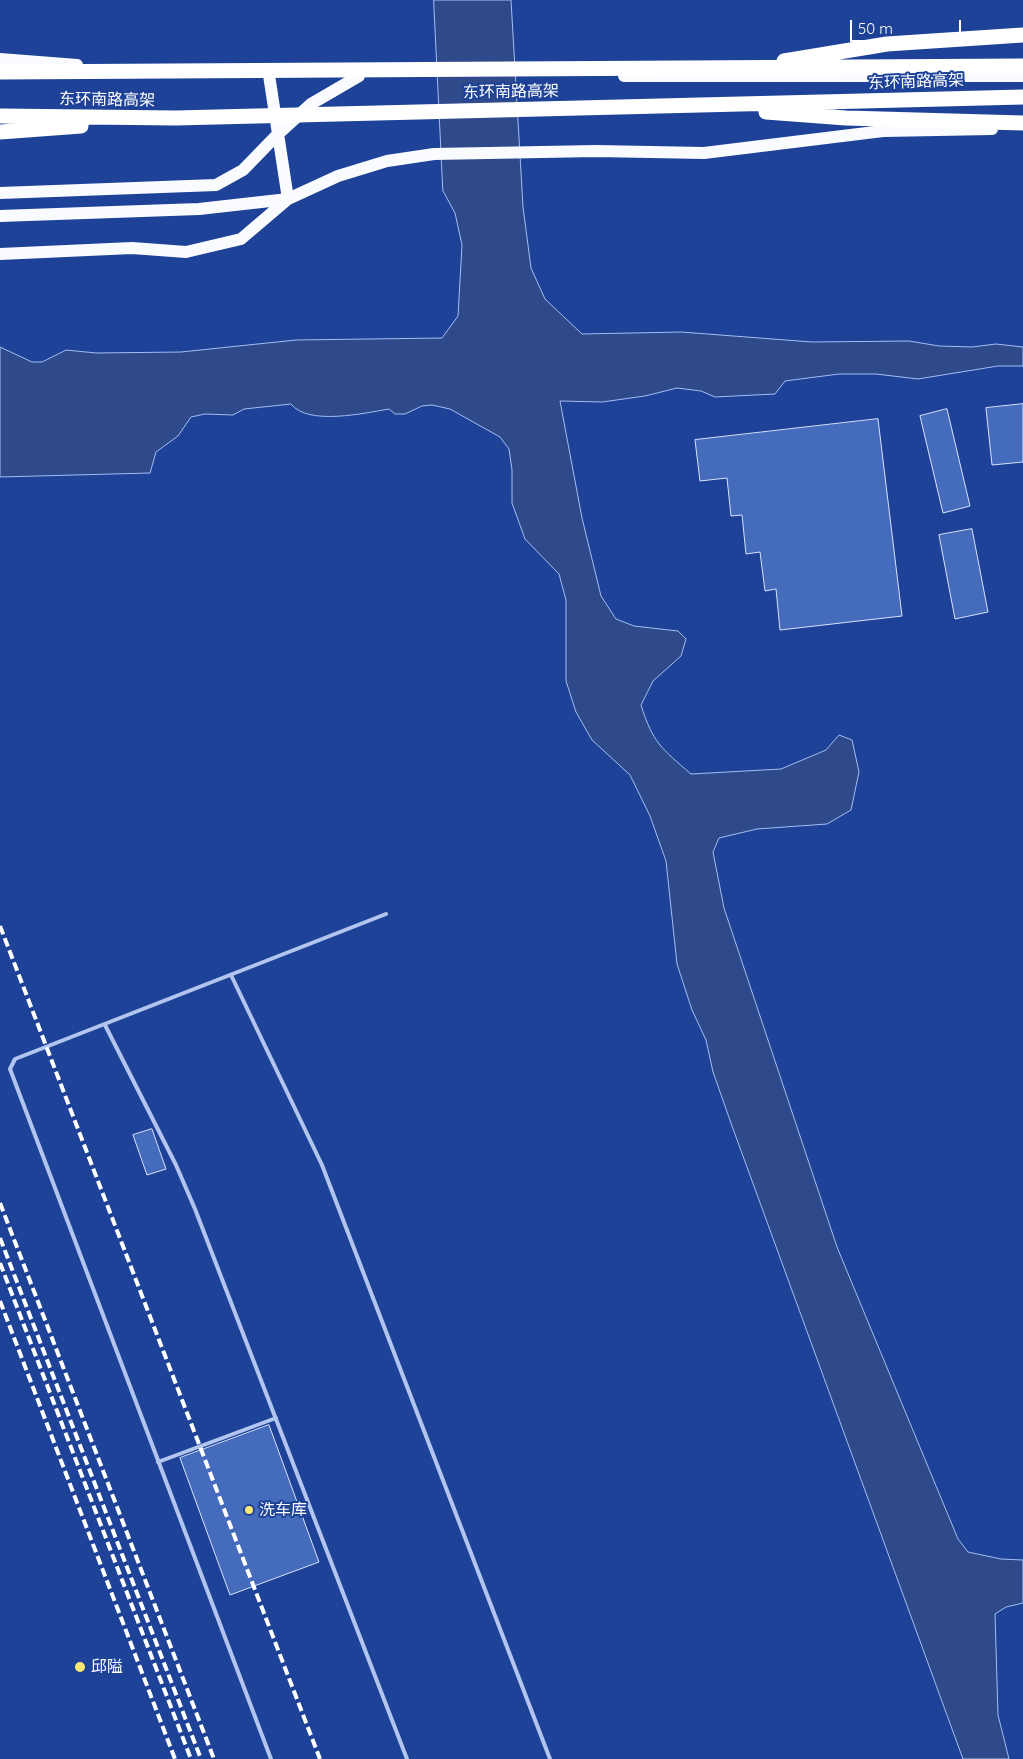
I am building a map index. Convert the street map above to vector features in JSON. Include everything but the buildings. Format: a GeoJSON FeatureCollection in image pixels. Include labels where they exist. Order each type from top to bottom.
{"type":"FeatureCollection","features":[{"type":"Feature","properties":{"kind":"highway"},"geometry":{"type":"LineString","coordinates":[[741,68],[887,44],[1023,36]]}},
{"type":"Feature","properties":{"kind":"highway","name":"东环南路高架"},"geometry":{"type":"LineString","coordinates":[[0,72],[1023,66]]}},
{"type":"Feature","properties":{"kind":"highway","name":"东环南路高架"},"geometry":{"type":"LineString","coordinates":[[0,116],[176,118],[1023,97]]}},
{"type":"Feature","properties":{"kind":"highway"},"geometry":{"type":"LineString","coordinates":[[674,106],[846,118],[1023,123]]}},
{"type":"Feature","properties":{"kind":"highway"},"geometry":{"type":"LineString","coordinates":[[0,132],[176,118]]}},
{"type":"Feature","properties":{"kind":"main road"},"geometry":{"type":"LineString","coordinates":[[0,59],[175,73],[269,75],[1023,76]]}},
{"type":"Feature","properties":{"kind":"main road"},"geometry":{"type":"LineString","coordinates":[[269,75],[288,199]]}},
{"type":"Feature","properties":{"kind":"main road"},"geometry":{"type":"LineString","coordinates":[[0,193],[216,185],[243,170],[311,104],[359,76]]}},
{"type":"Feature","properties":{"kind":"main road"},"geometry":{"type":"LineString","coordinates":[[0,254],[132,248],[186,252],[240,239],[288,199],[338,176],[387,161],[434,154],[596,151],[704,153],[883,131],[1023,128]]}},
{"type":"Feature","properties":{"kind":"main road"},"geometry":{"type":"LineString","coordinates":[[0,216],[200,209],[288,199]]}},
{"type":"Feature","properties":{"kind":"lane"},"geometry":{"type":"LineString","coordinates":[[271,1759],[10,1068],[15,1059],[386,914]]}},
{"type":"Feature","properties":{"kind":"lane"},"geometry":{"type":"LineString","coordinates":[[231,975],[322,1165],[550,1759]]}},
{"type":"Feature","properties":{"kind":"lane"},"geometry":{"type":"LineString","coordinates":[[105,1025],[188,1191],[407,1759]]}},
{"type":"Feature","properties":{"kind":"lane"},"geometry":{"type":"LineString","coordinates":[[158,1462],[276,1418]]}},
{"type":"Feature","properties":{"kind":"water"},"geometry":{"type":"Polygon","coordinates":[[[434,0],[511,0],[523,207],[531,268],[545,299],[582,334],[681,332],[812,342],[909,341],[939,346],[972,347],[996,344],[1023,347],[1023,366],[998,366],[918,379],[876,374],[839,374],[785,381],[775,394],[715,397],[701,391],[677,388],[645,396],[602,402],[560,401],[582,518],[601,596],[616,619],[634,626],[678,631],[686,639],[681,656],[653,681],[641,705],[654,737],[665,751],[691,774],[781,769],[826,750],[839,735],[852,740],[859,772],[851,810],[827,824],[757,829],[719,838],[713,852],[724,908],[837,1247],[958,1539],[968,1552],[1001,1559],[1023,1560],[1023,1603],[1006,1607],[995,1614],[998,1715],[1009,1759],[963,1759],[732,1126],[713,1072],[706,1040],[692,1010],[677,964],[666,861],[650,816],[630,775],[592,740],[576,712],[566,681],[566,600],[559,574],[525,539],[512,503],[512,470],[509,449],[500,437],[450,409],[432,405],[422,406],[405,414],[395,414],[389,409],[352,415],[323,416],[310,415],[299,411],[291,404],[244,409],[233,415],[205,414],[191,417],[178,436],[156,452],[150,473],[0,477],[0,347],[32,362],[42,362],[66,350],[96,353],[181,352],[296,340],[442,338],[458,316],[462,245],[455,213],[443,191],[434,0]]]}},
{"type":"Feature","properties":{"kind":"railway"},"geometry":{"type":"LineString","coordinates":[[0,926],[320,1759]]}},
{"type":"Feature","properties":{"kind":"railway"},"geometry":{"type":"LineString","coordinates":[[0,1203],[214,1759]]}},
{"type":"Feature","properties":{"kind":"railway"},"geometry":{"type":"LineString","coordinates":[[0,1238],[201,1759]]}},
{"type":"Feature","properties":{"kind":"railway"},"geometry":{"type":"LineString","coordinates":[[0,1263],[191,1759]]}},
{"type":"Feature","properties":{"kind":"railway"},"geometry":{"type":"LineString","coordinates":[[0,1301],[175,1759]]}},
{"type":"Feature","properties":{"kind":"place","name":"洗车库"},"geometry":{"type":"Point","coordinates":[249,1510]}},
{"type":"Feature","properties":{"kind":"place","name":"邱隘"},"geometry":{"type":"Point","coordinates":[80,1667]}}]}
